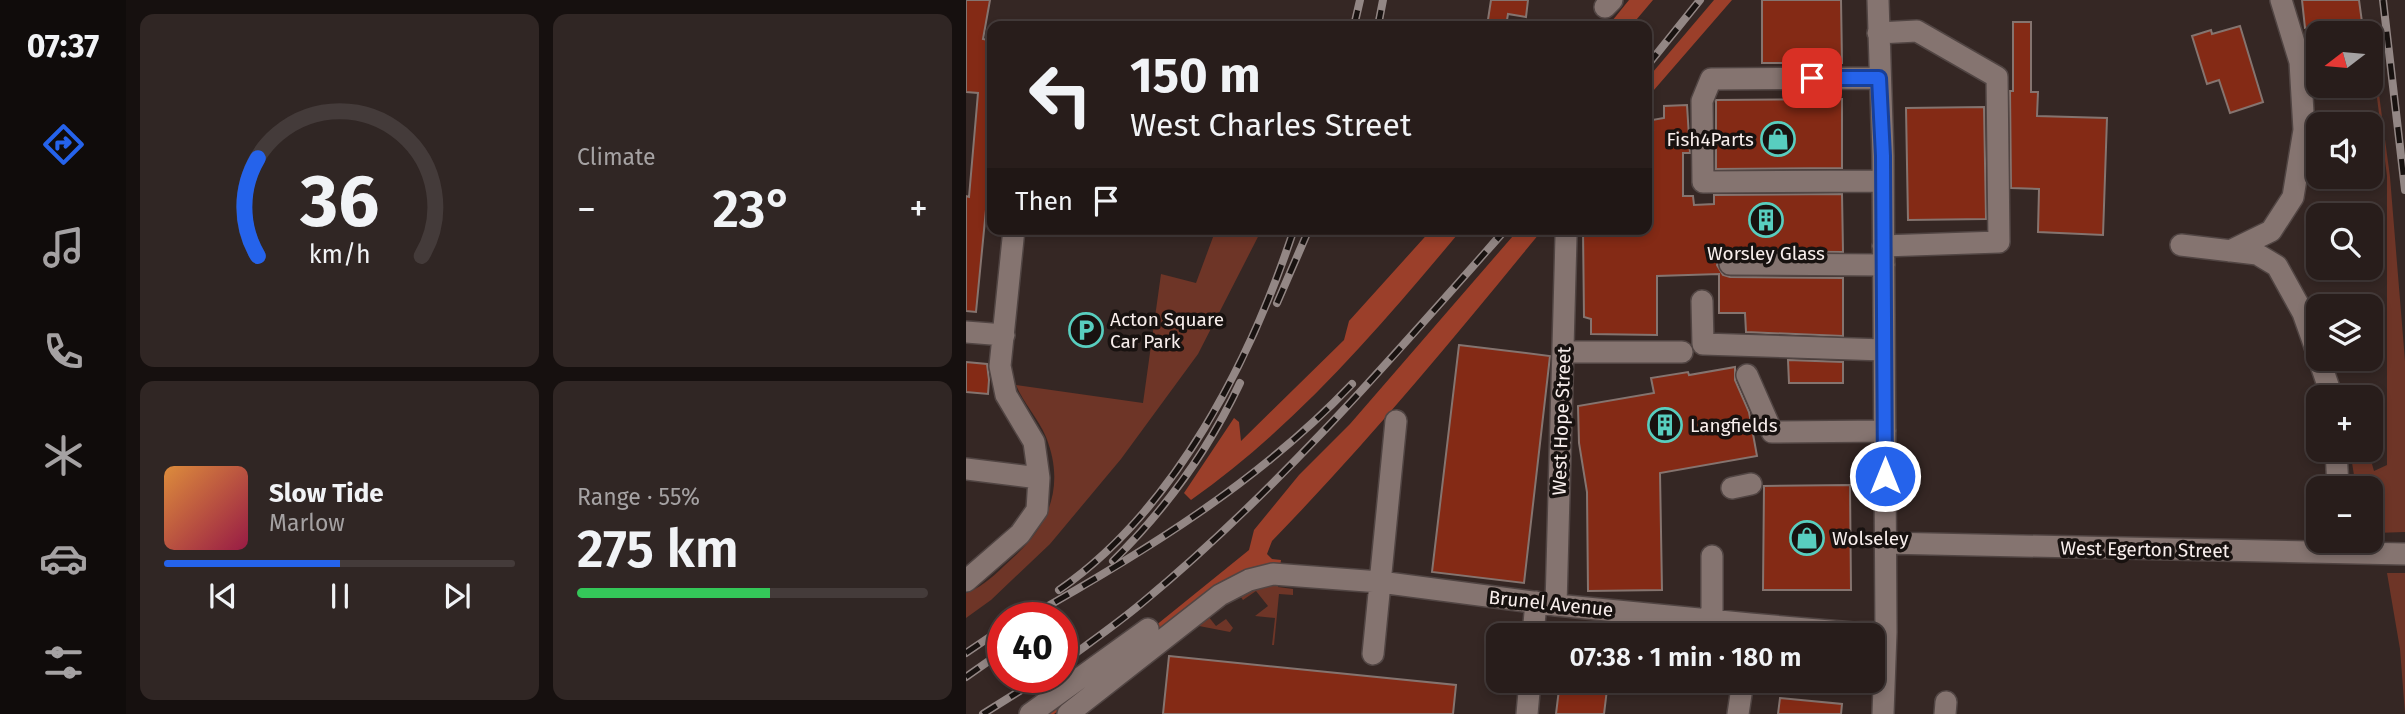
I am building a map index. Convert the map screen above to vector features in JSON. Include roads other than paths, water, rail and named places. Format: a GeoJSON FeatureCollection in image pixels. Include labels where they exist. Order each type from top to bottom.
{"type":"FeatureCollection","features":[{"type":"Feature","properties":{"kind":"street"},"geometry":{"type":"LineString","coordinates":[[1878,0],[1884,255],[1886,632],[1883,714]]}},
{"type":"Feature","properties":{"kind":"street"},"geometry":{"type":"LineString","coordinates":[[2230,251],[2272,232],[2294,197],[2304,130],[2300,62],[2281,0]]}},
{"type":"Feature","properties":{"kind":"street"},"geometry":{"type":"LineString","coordinates":[[1730,264],[1884,255],[1999,243],[1997,77],[1917,31],[1878,33]]}},
{"type":"Feature","properties":{"kind":"street"},"geometry":{"type":"LineString","coordinates":[[1879,78],[1711,79],[1702,101],[1703,182],[1883,181]]}},
{"type":"Feature","properties":{"kind":"street"},"geometry":{"type":"LineString","coordinates":[[966,581],[1020,534],[1037,510],[1039,478],[1034,442],[1006,396],[1000,366],[1013,235]]}},
{"type":"Feature","properties":{"kind":"street","name":"West Hope Street"},"geometry":{"type":"LineString","coordinates":[[1538,623],[1546,603],[1563,352],[1566,237]]}},
{"type":"Feature","properties":{"kind":"street"},"geometry":{"type":"LineString","coordinates":[[2181,245],[2257,254],[2277,266],[2306,319]]}},
{"type":"Feature","properties":{"kind":"street"},"geometry":{"type":"LineString","coordinates":[[1702,301],[1703,344],[1884,350]]}},
{"type":"Feature","properties":{"kind":"street"},"geometry":{"type":"LineString","coordinates":[[966,332],[1004,335]]}},
{"type":"Feature","properties":{"kind":"street"},"geometry":{"type":"LineString","coordinates":[[1563,352],[1682,352]]}},
{"type":"Feature","properties":{"kind":"street"},"geometry":{"type":"LineString","coordinates":[[1747,375],[1772,432],[1885,431]]}},
{"type":"Feature","properties":{"kind":"street"},"geometry":{"type":"LineString","coordinates":[[1373,654],[1396,421]]}},
{"type":"Feature","properties":{"kind":"street"},"geometry":{"type":"LineString","coordinates":[[966,469],[1039,478]]}},
{"type":"Feature","properties":{"kind":"street","name":"West Egerton Street"},"geometry":{"type":"LineString","coordinates":[[1885,543],[2306,547]]}},
{"type":"Feature","properties":{"kind":"street"},"geometry":{"type":"LineString","coordinates":[[1712,556],[1712,620]]}},
{"type":"Feature","properties":{"kind":"street","name":"Brunel Avenue"},"geometry":{"type":"LineString","coordinates":[[1068,714],[1220,594],[1249,580],[1273,575],[1380,582],[1723,623]]}},
{"type":"Feature","properties":{"kind":"street"},"geometry":{"type":"LineString","coordinates":[[1030,714],[1148,629]]}},
{"type":"Feature","properties":{"kind":"street"},"geometry":{"type":"LineString","coordinates":[[1527,714],[1529,693]]}},
{"type":"Feature","properties":{"kind":"street"},"geometry":{"type":"LineString","coordinates":[[1738,714],[1741,693]]}},
{"type":"Feature","properties":{"kind":"railway"},"geometry":{"type":"LineString","coordinates":[[1355,21],[1360,0]]}},
{"type":"Feature","properties":{"kind":"railway"},"geometry":{"type":"LineString","coordinates":[[1379,21],[1383,0]]}},
{"type":"Feature","properties":{"kind":"railway"},"geometry":{"type":"LineString","coordinates":[[1652,60],[1700,0]]}},
{"type":"Feature","properties":{"kind":"railway"},"geometry":{"type":"LineString","coordinates":[[2383,0],[2405,190]]}},
{"type":"Feature","properties":{"kind":"railway"},"geometry":{"type":"LineString","coordinates":[[1059,590],[1101,557],[1139,518],[1204,429],[1255,329],[1292,235]]}},
{"type":"Feature","properties":{"kind":"railway"},"geometry":{"type":"LineString","coordinates":[[1277,303],[1306,235]]}},
{"type":"Feature","properties":{"kind":"railway"},"geometry":{"type":"LineString","coordinates":[[1078,651],[1143,602],[1192,560],[1286,470],[1501,235]]}},
{"type":"Feature","properties":{"kind":"railway"},"geometry":{"type":"LineString","coordinates":[[1113,561],[1168,500],[1184,478],[1228,408],[1240,383]]}},
{"type":"Feature","properties":{"kind":"railway"},"geometry":{"type":"LineString","coordinates":[[1054,602],[1157,541],[1239,484],[1278,453],[1352,384]]}},
{"type":"Feature","properties":{"kind":"railway"},"geometry":{"type":"LineString","coordinates":[[966,653],[987,639]]}},
{"type":"Feature","properties":{"kind":"railway"},"geometry":{"type":"LineString","coordinates":[[966,677],[987,662]]}},
{"type":"Feature","properties":{"kind":"railway"},"geometry":{"type":"LineString","coordinates":[[983,714],[1016,693]]}},
{"type":"Feature","properties":{"kind":"place","name":"Fish4Parts"},"geometry":{"type":"Point","coordinates":[1778,139]}},
{"type":"Feature","properties":{"kind":"place","name":"Worsley Glass"},"geometry":{"type":"Point","coordinates":[1766,220]}},
{"type":"Feature","properties":{"kind":"place","name":"Acton Square Car Park"},"geometry":{"type":"Point","coordinates":[1086,330]}},
{"type":"Feature","properties":{"kind":"place","name":"Langfields"},"geometry":{"type":"Point","coordinates":[1665,425]}},
{"type":"Feature","properties":{"kind":"place","name":"Wolseley"},"geometry":{"type":"Point","coordinates":[1807,538]}}]}
